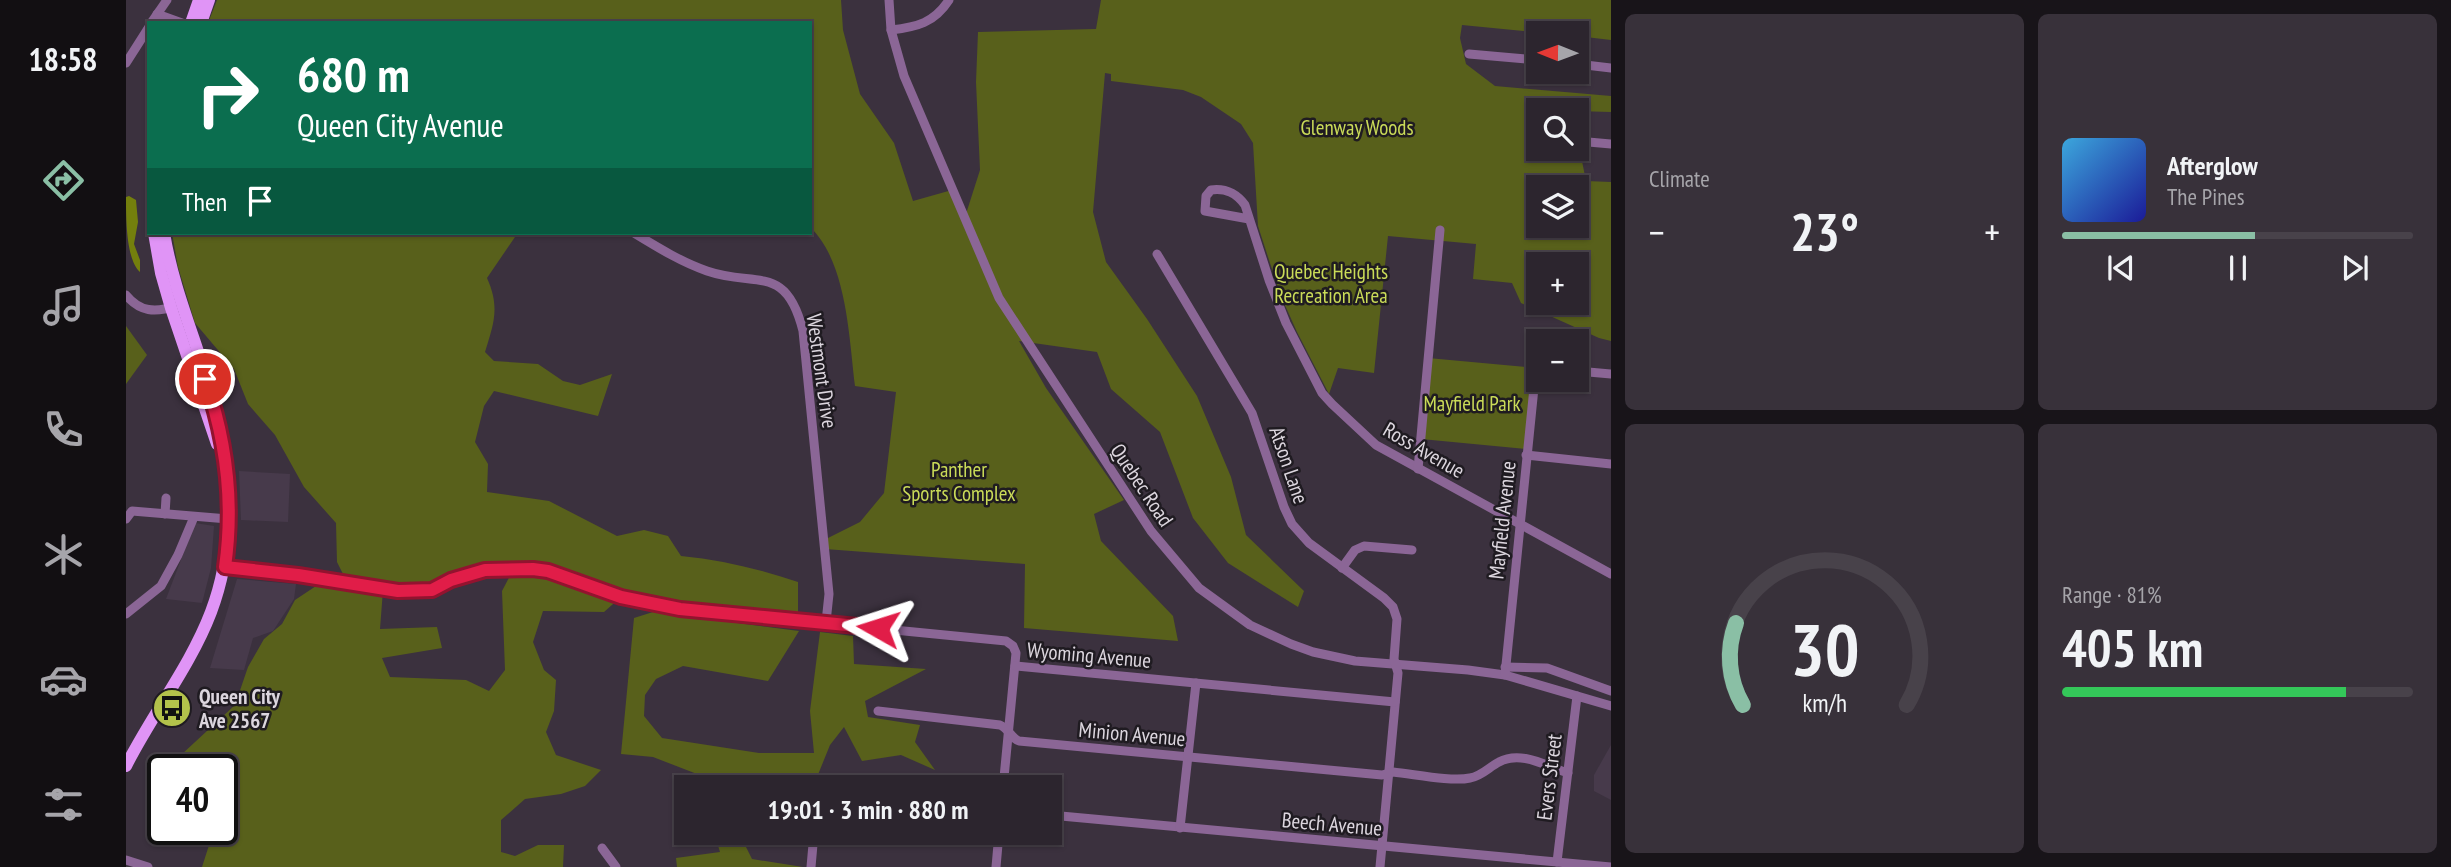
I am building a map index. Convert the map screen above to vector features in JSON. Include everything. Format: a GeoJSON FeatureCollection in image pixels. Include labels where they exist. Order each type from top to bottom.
{"type":"FeatureCollection","features":[{"type":"Feature","properties":{"kind":"main road"},"geometry":{"type":"LineString","coordinates":[[192,21],[200,0]]}},
{"type":"Feature","properties":{"kind":"main road"},"geometry":{"type":"LineString","coordinates":[[202,21],[209,0]]}},
{"type":"Feature","properties":{"kind":"main road"},"geometry":{"type":"LineString","coordinates":[[154,235],[160,273],[176,306]]}},
{"type":"Feature","properties":{"kind":"main road"},"geometry":{"type":"LineString","coordinates":[[126,766],[203,631],[225,567],[228,519],[224,461],[202,402],[176,306],[164,235]]}},
{"type":"Feature","properties":{"kind":"street"},"geometry":{"type":"LineString","coordinates":[[153,21],[167,0]]}},
{"type":"Feature","properties":{"kind":"street","name":"Quebec Road"},"geometry":{"type":"LineString","coordinates":[[889,0],[891,30],[904,76],[999,298],[1166,551],[1199,588],[1242,620],[1271,636],[1334,657],[1468,670],[1547,668],[1611,691]]}},
{"type":"Feature","properties":{"kind":"street"},"geometry":{"type":"LineString","coordinates":[[891,30],[926,24],[949,0]]}},
{"type":"Feature","properties":{"kind":"street"},"geometry":{"type":"LineString","coordinates":[[157,14],[176,21]]}},
{"type":"Feature","properties":{"kind":"street"},"geometry":{"type":"LineString","coordinates":[[126,62],[147,30]]}},
{"type":"Feature","properties":{"kind":"street"},"geometry":{"type":"LineString","coordinates":[[1469,54],[1526,59]]}},
{"type":"Feature","properties":{"kind":"street"},"geometry":{"type":"LineString","coordinates":[[1589,65],[1611,68]]}},
{"type":"Feature","properties":{"kind":"street"},"geometry":{"type":"LineString","coordinates":[[1589,142],[1611,144]]}},
{"type":"Feature","properties":{"kind":"street","name":"Ross Avenue"},"geometry":{"type":"LineString","coordinates":[[1249,219],[1205,211],[1208,193],[1218,189],[1234,194],[1245,205],[1269,281],[1286,323],[1322,393],[1368,439],[1611,574]]}},
{"type":"Feature","properties":{"kind":"street"},"geometry":{"type":"LineString","coordinates":[[1419,469],[1440,230]]}},
{"type":"Feature","properties":{"kind":"street","name":"Westmont Drive"},"geometry":{"type":"LineString","coordinates":[[638,235],[705,271],[771,283],[784,290],[795,304],[803,331],[824,540],[829,594],[826,622]]}},
{"type":"Feature","properties":{"kind":"street","name":"Atson Lane"},"geometry":{"type":"LineString","coordinates":[[1157,254],[1252,413],[1292,524],[1309,543],[1393,607],[1397,619],[1394,659],[1398,673],[1380,867]]}},
{"type":"Feature","properties":{"kind":"street"},"geometry":{"type":"LineString","coordinates":[[126,295],[146,311],[176,306]]}},
{"type":"Feature","properties":{"kind":"street"},"geometry":{"type":"LineString","coordinates":[[1589,371],[1611,374]]}},
{"type":"Feature","properties":{"kind":"street","name":"Mayfield Avenue"},"geometry":{"type":"LineString","coordinates":[[1505,671],[1518,523],[1534,392]]}},
{"type":"Feature","properties":{"kind":"street"},"geometry":{"type":"LineString","coordinates":[[1526,455],[1611,464]]}},
{"type":"Feature","properties":{"kind":"street"},"geometry":{"type":"LineString","coordinates":[[165,514],[166,498]]}},
{"type":"Feature","properties":{"kind":"street"},"geometry":{"type":"LineString","coordinates":[[129,515],[165,514],[228,519]]}},
{"type":"Feature","properties":{"kind":"street"},"geometry":{"type":"LineString","coordinates":[[126,614],[161,586],[194,517]]}},
{"type":"Feature","properties":{"kind":"street"},"geometry":{"type":"LineString","coordinates":[[1342,568],[1355,550],[1364,546],[1412,550]]}},
{"type":"Feature","properties":{"kind":"street","name":"Wyoming Avenue"},"geometry":{"type":"LineString","coordinates":[[225,567],[298,575],[398,591],[432,590],[451,580],[485,570],[533,569],[548,571],[621,597],[680,609],[1006,641],[1015,649],[1015,666],[1395,702]]}},
{"type":"Feature","properties":{"kind":"street"},"geometry":{"type":"LineString","coordinates":[[1004,775],[1015,666]]}},
{"type":"Feature","properties":{"kind":"street","name":"Quebec Road"},"geometry":{"type":"LineString","coordinates":[[1505,671],[1611,706]]}},
{"type":"Feature","properties":{"kind":"street"},"geometry":{"type":"LineString","coordinates":[[1180,828],[1196,683]]}},
{"type":"Feature","properties":{"kind":"street","name":"Evers Street"},"geometry":{"type":"LineString","coordinates":[[1557,862],[1577,696]]}},
{"type":"Feature","properties":{"kind":"street","name":"Minion Avenue"},"geometry":{"type":"LineString","coordinates":[[878,711],[1000,726],[1019,741],[1188,757],[1467,779],[1477,776],[1498,762],[1516,757],[1568,773]]}},
{"type":"Feature","properties":{"kind":"street","name":"Beech Avenue"},"geometry":{"type":"LineString","coordinates":[[1062,817],[1611,867]]}},
{"type":"Feature","properties":{"kind":"street"},"geometry":{"type":"LineString","coordinates":[[811,867],[813,845]]}},
{"type":"Feature","properties":{"kind":"street"},"geometry":{"type":"LineString","coordinates":[[996,867],[998,845]]}},
{"type":"Feature","properties":{"kind":"street"},"geometry":{"type":"LineString","coordinates":[[602,848],[615,867]]}},
{"type":"Feature","properties":{"kind":"street"},"geometry":{"type":"LineString","coordinates":[[126,860],[148,867]]}},
{"type":"Feature","properties":{"kind":"shaded area"},"geometry":{"type":"Polygon","coordinates":[[[126,197],[136,200],[138,222],[134,244],[140,260],[140,272],[132,258],[128,238],[126,197]]]}},
{"type":"Feature","properties":{"kind":"shaded area"},"geometry":{"type":"Polygon","coordinates":[[[239,471],[290,474],[288,522],[241,520],[239,471]]]}},
{"type":"Feature","properties":{"kind":"shaded area"},"geometry":{"type":"Polygon","coordinates":[[[195,523],[214,526],[211,568],[202,603],[166,599],[195,523]]]}},
{"type":"Feature","properties":{"kind":"shaded area"},"geometry":{"type":"Polygon","coordinates":[[[237,579],[296,584],[294,599],[273,631],[253,638],[244,670],[210,668],[237,579]]]}},
{"type":"Feature","properties":{"kind":"shaded area"},"geometry":{"type":"Polygon","coordinates":[[[1611,745],[1611,800],[1594,791],[1594,775],[1611,745]]]}},
{"type":"Feature","properties":{"kind":"green space"},"geometry":{"type":"Polygon","coordinates":[[[217,0],[841,0],[843,30],[860,94],[894,143],[913,201],[952,190],[965,217],[980,170],[976,82],[978,32],[1096,29],[1101,0],[1611,0],[1611,40],[1589,37],[1589,21],[1526,21],[1526,31],[1462,25],[1460,38],[1466,64],[1495,86],[1611,96],[1611,112],[1589,111],[1589,98],[1526,98],[1526,161],[1582,161],[1585,175],[1526,175],[1526,238],[1589,238],[1589,181],[1611,182],[1611,341],[1589,334],[1589,329],[1579,329],[1548,315],[1589,315],[1589,252],[1526,252],[1526,305],[1521,303],[1512,283],[1473,279],[1476,244],[1388,236],[1374,373],[1338,368],[1329,394],[1280,294],[1258,226],[1253,143],[1241,124],[1201,97],[1183,90],[1111,81],[1111,74],[1105,73],[1093,212],[1106,262],[1197,396],[1231,477],[1246,535],[1304,591],[1298,607],[1228,563],[1193,518],[1160,432],[1111,389],[1097,352],[1019,341],[1046,388],[1124,500],[1094,514],[1101,541],[1173,616],[1178,641],[1024,628],[1025,564],[825,549],[824,540],[860,522],[884,493],[896,392],[855,386],[844,302],[832,260],[812,230],[812,21],[209,21],[217,0]]]}},
{"type":"Feature","properties":{"kind":"green space"},"geometry":{"type":"Polygon","coordinates":[[[172,235],[516,235],[487,278],[493,298],[494,315],[485,352],[494,361],[538,364],[563,381],[580,385],[612,374],[598,416],[494,391],[484,406],[475,442],[488,464],[487,492],[549,501],[617,536],[644,530],[668,536],[681,556],[740,566],[798,582],[798,613],[789,619],[680,609],[621,597],[604,612],[543,611],[533,642],[544,670],[556,680],[554,711],[546,732],[556,755],[601,770],[585,786],[561,794],[525,799],[501,820],[501,852],[515,856],[538,845],[564,845],[563,867],[202,867],[209,845],[238,845],[238,754],[182,754],[235,705],[248,667],[264,639],[282,624],[295,600],[325,580],[348,584],[337,562],[336,523],[304,487],[275,435],[248,404],[234,369],[195,323],[178,267],[172,235]],[[514,568],[500,569],[417,591],[383,590],[380,629],[437,627],[442,648],[382,658],[390,677],[466,680],[489,691],[505,670],[502,591],[514,568]]]}},
{"type":"Feature","properties":{"kind":"green space"},"geometry":{"type":"Polygon","coordinates":[[[126,326],[147,355],[126,384],[126,326]]]}},
{"type":"Feature","properties":{"kind":"green space","name":"Mayfield Park"},"geometry":{"type":"Polygon","coordinates":[[[1428,358],[1526,367],[1526,392],[1533,392],[1527,449],[1421,439],[1428,358]]]}},
{"type":"Feature","properties":{"kind":"green space"},"geometry":{"type":"Polygon","coordinates":[[[653,612],[799,631],[768,681],[683,666],[656,679],[645,695],[644,716],[662,738],[759,753],[814,753],[810,711],[820,632],[853,636],[854,664],[926,669],[865,701],[868,717],[920,725],[915,742],[935,770],[901,755],[862,761],[844,727],[830,745],[818,775],[697,775],[653,757],[621,754],[634,618],[653,612]]]}},
{"type":"Feature","properties":{"kind":"green space"},"geometry":{"type":"Polygon","coordinates":[[[718,845],[745,845],[752,859],[803,867],[677,867],[676,858],[720,852],[718,845]]]}},
{"type":"Feature","properties":{"kind":"place","name":"Queen City Ave 2567"},"geometry":{"type":"Point","coordinates":[172,708]}},
{"type":"Feature","properties":{"kind":"route"},"geometry":{"type":"LineString","coordinates":[[205,379],[220,429],[228,489],[225,567],[298,575],[398,591],[432,590],[451,580],[485,570],[533,569],[548,571],[621,597],[680,609],[878,628]]}},
{"type":"Feature","properties":{"kind":"park label","name":"Glenway Woods"},"geometry":{"type":"Point","coordinates":[1357,127]}},
{"type":"Feature","properties":{"kind":"park label","name":"Quebec Heights Recreation Area"},"geometry":{"type":"Point","coordinates":[1331,283]}},
{"type":"Feature","properties":{"kind":"park label","name":"Panther Sports Complex"},"geometry":{"type":"Point","coordinates":[959,481]}}]}
